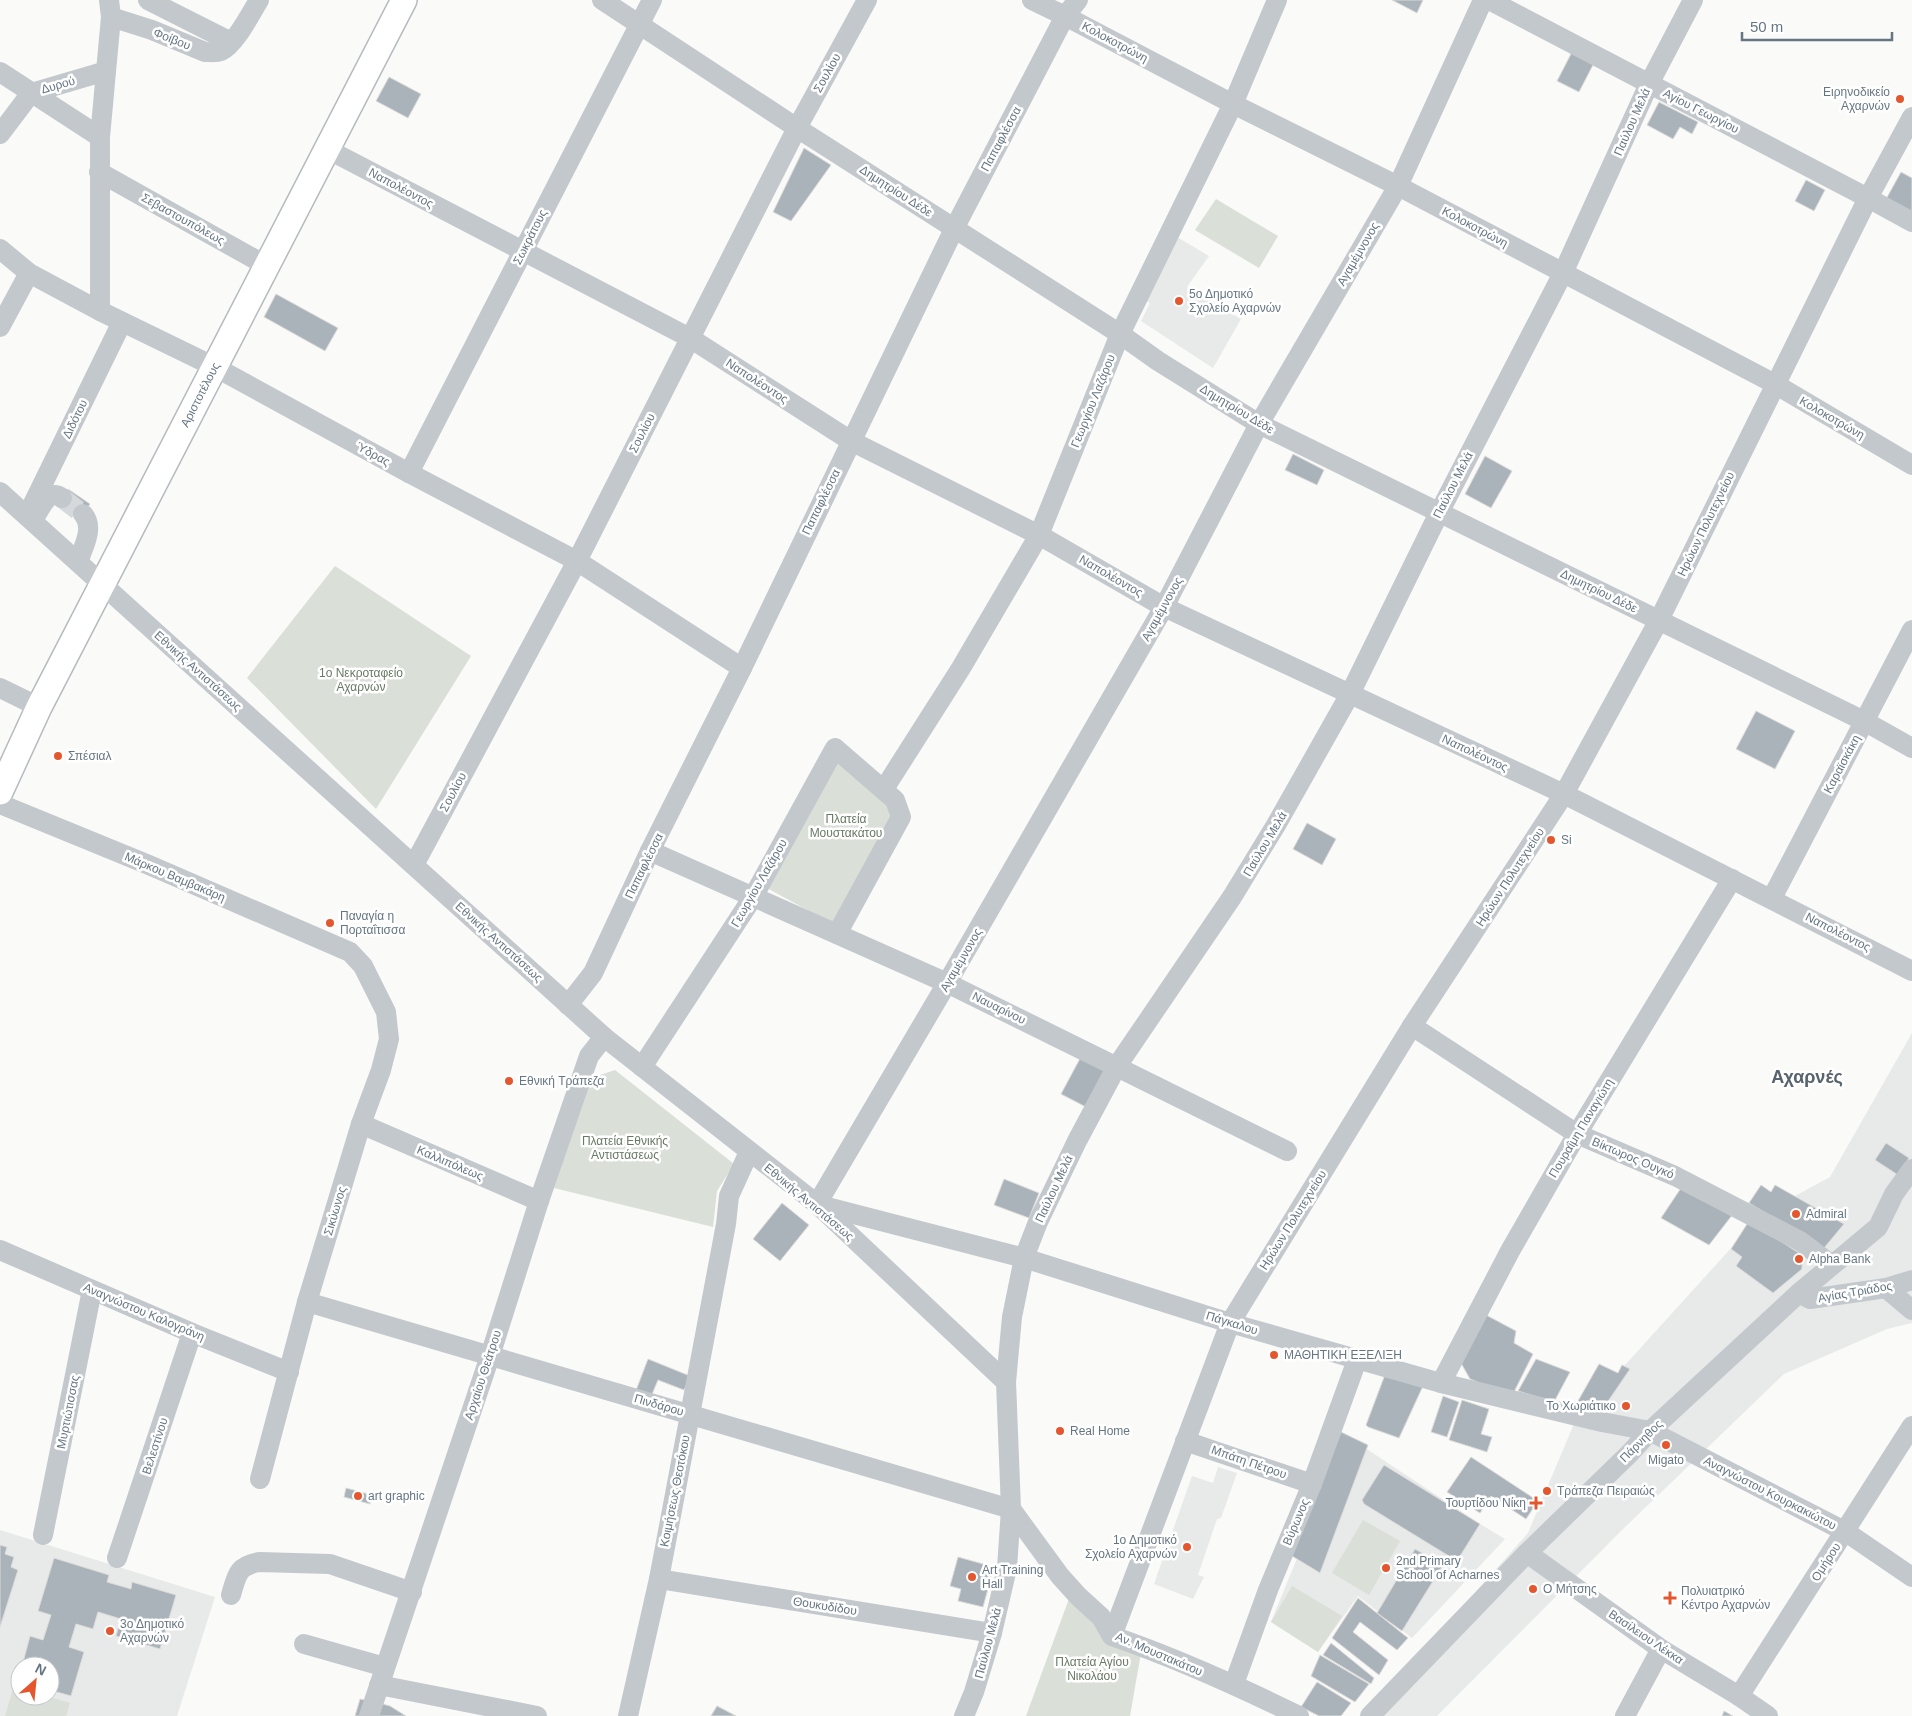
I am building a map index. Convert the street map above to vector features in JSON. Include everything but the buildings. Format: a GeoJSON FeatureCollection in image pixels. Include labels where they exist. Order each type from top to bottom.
{"type":"FeatureCollection","features":[{"type":"Feature","properties":{"kind":"main road","name":"Αριστοτέλους"},"geometry":{"type":"LineString","coordinates":[[0,792],[39,707],[404,0]]}},
{"type":"Feature","properties":{"kind":"street","name":"Φοίβου"},"geometry":{"type":"LineString","coordinates":[[110,9],[152,30],[205,52],[221,51],[231,42],[148,0]]}},
{"type":"Feature","properties":{"kind":"street"},"geometry":{"type":"LineString","coordinates":[[231,42],[259,0]]}},
{"type":"Feature","properties":{"kind":"street","name":"Δημητρίου Δέδε"},"geometry":{"type":"LineString","coordinates":[[602,0],[797,128],[1120,334],[1158,361],[1259,424],[1864,721],[1912,748]]}},
{"type":"Feature","properties":{"kind":"street","name":"Σωκράτους"},"geometry":{"type":"LineString","coordinates":[[409,473],[652,0]]}},
{"type":"Feature","properties":{"kind":"street","name":"Σουλίου"},"geometry":{"type":"LineString","coordinates":[[414,865],[577,561],[797,128],[867,0]]}},
{"type":"Feature","properties":{"kind":"street","name":"Κολοκοτρώνη"},"geometry":{"type":"LineString","coordinates":[[1032,0],[1233,104],[1398,186],[1775,384],[1912,465]]}},
{"type":"Feature","properties":{"kind":"street","name":"Παπαφλέσσα"},"geometry":{"type":"LineString","coordinates":[[568,1005],[593,973],[650,851],[742,668],[954,229],[1066,16],[1078,0]]}},
{"type":"Feature","properties":{"kind":"street","name":"Γεωργίου Λαζάρου"},"geometry":{"type":"LineString","coordinates":[[884,788],[961,668],[1039,535],[1120,334],[1233,104],[1277,0]]}},
{"type":"Feature","properties":{"kind":"street","name":"Αγαμέμνονος"},"geometry":{"type":"LineString","coordinates":[[817,1204],[948,983],[1164,607],[1259,424],[1398,186],[1483,0]]}},
{"type":"Feature","properties":{"kind":"street","name":"Αγίου Γεωργίου"},"geometry":{"type":"LineString","coordinates":[[1489,0],[1912,222]]}},
{"type":"Feature","properties":{"kind":"street","name":"Παύλου Μελά"},"geometry":{"type":"LineString","coordinates":[[964,1716],[974,1692],[992,1633],[1007,1568],[1011,1509],[1006,1382],[1012,1317],[1024,1258],[1038,1222],[1077,1141],[1117,1066],[1232,897],[1276,825],[1350,694],[1439,512],[1563,273],[1649,84],[1693,0]]}},
{"type":"Feature","properties":{"kind":"street"},"geometry":{"type":"LineString","coordinates":[[100,311],[100,137],[110,9]]}},
{"type":"Feature","properties":{"kind":"street","name":"Δυρού"},"geometry":{"type":"LineString","coordinates":[[0,134],[31,93],[106,71]]}},
{"type":"Feature","properties":{"kind":"street"},"geometry":{"type":"LineString","coordinates":[[0,72],[100,137]]}},
{"type":"Feature","properties":{"kind":"street","name":"Ηρώων Πολυτεχνείου"},"geometry":{"type":"LineString","coordinates":[[1112,1636],[1230,1323],[1412,1026],[1564,794],[1659,620],[1868,198],[1912,117]]}},
{"type":"Feature","properties":{"kind":"street","name":"Ναπολέοντος"},"geometry":{"type":"LineString","coordinates":[[327,149],[690,338],[850,441],[1039,535],[1164,607],[1564,794],[1772,898],[1912,971]]}},
{"type":"Feature","properties":{"kind":"street","name":"Σεβαστουπόλεως"},"geometry":{"type":"LineString","coordinates":[[99,172],[267,266]]}},
{"type":"Feature","properties":{"kind":"street","name":"Ύδρας"},"geometry":{"type":"LineString","coordinates":[[0,249],[28,273],[100,311],[215,367],[409,473],[577,561],[742,668]]}},
{"type":"Feature","properties":{"kind":"street"},"geometry":{"type":"LineString","coordinates":[[0,327],[28,273]]}},
{"type":"Feature","properties":{"kind":"street","name":"Διδότου"},"geometry":{"type":"LineString","coordinates":[[30,518],[122,322]]}},
{"type":"Feature","properties":{"kind":"street","name":"Εθνικής Αντιστάσεως"},"geometry":{"type":"LineString","coordinates":[[0,492],[604,1037],[817,1204],[1006,1382]]}},
{"type":"Feature","properties":{"kind":"street"},"geometry":{"type":"LineString","coordinates":[[30,518],[51,495],[58,495],[62,498]]}},
{"type":"Feature","properties":{"kind":"street"},"geometry":{"type":"LineString","coordinates":[[78,562],[89,527],[83,514]]}},
{"type":"Feature","properties":{"kind":"street","name":"Καραϊσκάκη"},"geometry":{"type":"LineString","coordinates":[[1772,898],[1912,630]]}},
{"type":"Feature","properties":{"kind":"street"},"geometry":{"type":"LineString","coordinates":[[0,688],[39,707]]}},
{"type":"Feature","properties":{"kind":"street","name":"Γεωργίου Λαζάρου"},"geometry":{"type":"LineString","coordinates":[[642,1067],[753,897],[835,748],[884,788],[895,800],[901,817],[836,934]]}},
{"type":"Feature","properties":{"kind":"street","name":"Μάρκου Βαμβακάρη"},"geometry":{"type":"LineString","coordinates":[[0,804],[350,952]]}},
{"type":"Feature","properties":{"kind":"street","name":"Ναυαρίνου"},"geometry":{"type":"LineString","coordinates":[[650,851],[948,983],[1287,1151]]}},
{"type":"Feature","properties":{"kind":"street","name":"Πουραΐμη Παναγιώτη"},"geometry":{"type":"LineString","coordinates":[[1441,1383],[1510,1250],[1577,1134],[1732,879]]}},
{"type":"Feature","properties":{"kind":"street","name":"Σικύωνος"},"geometry":{"type":"LineString","coordinates":[[260,1479],[307,1302],[361,1124],[381,1070],[389,1039],[386,1012],[363,966],[350,952]]}},
{"type":"Feature","properties":{"kind":"street","name":"Βίκτωρος Ουγκό"},"geometry":{"type":"LineString","coordinates":[[1412,1026],[1577,1134],[1676,1176],[1800,1241],[1832,1266]]}},
{"type":"Feature","properties":{"kind":"street","name":"Αρχαίου Θεάτρου"},"geometry":{"type":"LineString","coordinates":[[369,1716],[490,1356],[539,1201],[589,1056],[604,1037]]}},
{"type":"Feature","properties":{"kind":"street","name":"Καλλιπόλεως"},"geometry":{"type":"LineString","coordinates":[[361,1124],[539,1201]]}},
{"type":"Feature","properties":{"kind":"street","name":"Κοιμήσεως Θεοτόκου"},"geometry":{"type":"LineString","coordinates":[[628,1716],[659,1579],[726,1224],[728,1196],[750,1152]]}},
{"type":"Feature","properties":{"kind":"street","name":"Πάρνηθος"},"geometry":{"type":"LineString","coordinates":[[1370,1716],[1527,1553],[1630,1453],[1650,1431],[1799,1293],[1878,1228],[1894,1194],[1912,1169]]}},
{"type":"Feature","properties":{"kind":"street","name":"Πάγκαλου"},"geometry":{"type":"LineString","coordinates":[[817,1204],[1024,1258],[1230,1323],[1441,1383],[1602,1422],[1650,1431]]}},
{"type":"Feature","properties":{"kind":"street","name":"Αναγνώστου Καλογράνη"},"geometry":{"type":"LineString","coordinates":[[0,1250],[192,1333],[289,1372]]}},
{"type":"Feature","properties":{"kind":"street","name":"Αγίας Τριάδος"},"geometry":{"type":"LineString","coordinates":[[1799,1293],[1810,1299],[1886,1288],[1912,1280]]}},
{"type":"Feature","properties":{"kind":"street"},"geometry":{"type":"LineString","coordinates":[[1886,1288],[1912,1310]]}},
{"type":"Feature","properties":{"kind":"street","name":"Μυρτιώτισσας"},"geometry":{"type":"LineString","coordinates":[[43,1535],[92,1290]]}},
{"type":"Feature","properties":{"kind":"street","name":"Πινδάρου"},"geometry":{"type":"LineString","coordinates":[[307,1302],[1011,1509]]}},
{"type":"Feature","properties":{"kind":"street","name":"Βελεστίνου"},"geometry":{"type":"LineString","coordinates":[[117,1558],[192,1333]]}},
{"type":"Feature","properties":{"kind":"street","name":"Βύρωνος"},"geometry":{"type":"LineString","coordinates":[[1234,1684],[1268,1590],[1312,1484],[1357,1360]]}},
{"type":"Feature","properties":{"kind":"street","name":"Ομήρου"},"geometry":{"type":"LineString","coordinates":[[1739,1696],[1846,1532],[1912,1426]]}},
{"type":"Feature","properties":{"kind":"street","name":"Αναγνώστου Κουρκακιώτου"},"geometry":{"type":"LineString","coordinates":[[1650,1431],[1846,1532],[1912,1578]]}},
{"type":"Feature","properties":{"kind":"street","name":"Μπάτη Πέτρου"},"geometry":{"type":"LineString","coordinates":[[1185,1441],[1312,1484]]}},
{"type":"Feature","properties":{"kind":"street","name":"Αν. Μουστακάτου"},"geometry":{"type":"LineString","coordinates":[[1011,1509],[1060,1576],[1101,1617],[1112,1636],[1234,1684],[1298,1716]]}},
{"type":"Feature","properties":{"kind":"street","name":"Βασίλειου Λέκκα"},"geometry":{"type":"LineString","coordinates":[[1527,1553],[1661,1649],[1739,1696],[1768,1716]]}},
{"type":"Feature","properties":{"kind":"street"},"geometry":{"type":"LineString","coordinates":[[231,1594],[238,1572],[249,1564],[259,1562],[330,1564],[412,1592]]}},
{"type":"Feature","properties":{"kind":"street","name":"Θουκυδίδου"},"geometry":{"type":"LineString","coordinates":[[659,1579],[992,1633]]}},
{"type":"Feature","properties":{"kind":"street"},"geometry":{"type":"LineString","coordinates":[[304,1644],[382,1676],[537,1716]]}},
{"type":"Feature","properties":{"kind":"street"},"geometry":{"type":"LineString","coordinates":[[1625,1716],[1661,1649]]}},
{"type":"Feature","properties":{"kind":"shaded area","name":"5ο Δημοτικό Σχολείο Αχαρνών"},"geometry":{"type":"Polygon","coordinates":[[[1177,237],[1209,256],[1187,287],[1241,319],[1213,368],[1141,321],[1150,303],[1144,300],[1177,237]]]}},
{"type":"Feature","properties":{"kind":"shaded area"},"geometry":{"type":"Polygon","coordinates":[[[1912,1033],[1912,1323],[1887,1329],[1784,1374],[1620,1532],[1437,1716],[1359,1716],[1391,1687],[1528,1533],[1576,1419],[1762,1214],[1830,1177],[1912,1033]]]}},
{"type":"Feature","properties":{"kind":"shaded area","name":"2nd Primary School of Acharnes"},"geometry":{"type":"Polygon","coordinates":[[[1347,1436],[1505,1539],[1412,1638],[1358,1596],[1318,1652],[1271,1622],[1347,1436]]]}},
{"type":"Feature","properties":{"kind":"shaded area","name":"1ο Δημοτικό Σχολείο Αχαρνών"},"geometry":{"type":"Polygon","coordinates":[[[1218,1467],[1237,1473],[1221,1518],[1217,1519],[1198,1575],[1204,1577],[1193,1599],[1154,1584],[1192,1476],[1213,1483],[1218,1467]]]}},
{"type":"Feature","properties":{"kind":"shaded area","name":"3ο Δημοτικό Αχαρνών"},"geometry":{"type":"Polygon","coordinates":[[[0,1530],[215,1597],[177,1716],[0,1716],[0,1530]]]}},
{"type":"Feature","properties":{"kind":"green space"},"geometry":{"type":"Polygon","coordinates":[[[1216,199],[1278,236],[1259,268],[1195,230],[1216,199]]]}},
{"type":"Feature","properties":{"kind":"green space","name":"1ο Νεκροταφείο Αχαρνών"},"geometry":{"type":"Polygon","coordinates":[[[335,566],[471,656],[376,809],[247,678],[335,566]]]}},
{"type":"Feature","properties":{"kind":"green space","name":"Πλατεία Μουστακάτου"},"geometry":{"type":"Polygon","coordinates":[[[838,760],[887,803],[895,823],[833,924],[765,887],[838,760]]]}},
{"type":"Feature","properties":{"kind":"green space","name":"Πλατεία Εθνικής Αντιστάσεως"},"geometry":{"type":"Polygon","coordinates":[[[615,1070],[734,1164],[717,1191],[713,1227],[554,1188],[588,1079],[615,1070]]]}},
{"type":"Feature","properties":{"kind":"green space"},"geometry":{"type":"Polygon","coordinates":[[[1363,1520],[1400,1541],[1369,1595],[1332,1573],[1363,1520]]]}},
{"type":"Feature","properties":{"kind":"green space"},"geometry":{"type":"Polygon","coordinates":[[[1292,1586],[1342,1616],[1318,1652],[1271,1622],[1292,1586]]]}},
{"type":"Feature","properties":{"kind":"green space","name":"Πλατεία Αγίου Νικολάου"},"geometry":{"type":"Polygon","coordinates":[[[1070,1596],[1142,1647],[1130,1716],[1026,1716],[1070,1596]]]}},
{"type":"Feature","properties":{"kind":"green space"},"geometry":{"type":"Polygon","coordinates":[[[10,1699],[10,1706],[60,1706],[60,1700],[70,1703],[66,1716],[5,1716],[10,1699]]]}},
{"type":"Feature","properties":{"kind":"tunnel"},"geometry":{"type":"LineString","coordinates":[[62,498],[83,514]]}},
{"type":"Feature","properties":{"kind":"place","name":"Ειρηνοδικείο Αχαρνών"},"geometry":{"type":"Point","coordinates":[1900,99]}},
{"type":"Feature","properties":{"kind":"place","name":"5ο Δημοτικό Σχολείο Αχαρνών"},"geometry":{"type":"Point","coordinates":[1179,301]}},
{"type":"Feature","properties":{"kind":"place","name":"Σπέσιαλ"},"geometry":{"type":"Point","coordinates":[58,756]}},
{"type":"Feature","properties":{"kind":"place","name":"Si"},"geometry":{"type":"Point","coordinates":[1551,840]}},
{"type":"Feature","properties":{"kind":"place","name":"Παναγία η Πορταΐτισσα"},"geometry":{"type":"Point","coordinates":[330,923]}},
{"type":"Feature","properties":{"kind":"place","name":"Εθνική Τράπεζα"},"geometry":{"type":"Point","coordinates":[509,1081]}},
{"type":"Feature","properties":{"kind":"place","name":"Admiral"},"geometry":{"type":"Point","coordinates":[1796,1214]}},
{"type":"Feature","properties":{"kind":"place","name":"Alpha Bank"},"geometry":{"type":"Point","coordinates":[1799,1259]}},
{"type":"Feature","properties":{"kind":"place","name":"ΜΑΘΗΤΙΚΗ ΕΞΕΛΙΞΗ"},"geometry":{"type":"Point","coordinates":[1274,1355]}},
{"type":"Feature","properties":{"kind":"place","name":"Το Χωριάτικο"},"geometry":{"type":"Point","coordinates":[1626,1406]}},
{"type":"Feature","properties":{"kind":"place","name":"Real Home"},"geometry":{"type":"Point","coordinates":[1060,1431]}},
{"type":"Feature","properties":{"kind":"place","name":"Migato"},"geometry":{"type":"Point","coordinates":[1666,1445]}},
{"type":"Feature","properties":{"kind":"place","name":"Τράπεζα Πειραιώς"},"geometry":{"type":"Point","coordinates":[1547,1491]}},
{"type":"Feature","properties":{"kind":"place","name":"art graphic"},"geometry":{"type":"Point","coordinates":[358,1496]}},
{"type":"Feature","properties":{"kind":"place","name":"Τουρτίδου Νίκη"},"geometry":{"type":"Point","coordinates":[1536,1503]}},
{"type":"Feature","properties":{"kind":"place","name":"1ο Δημοτικό Σχολείο Αχαρνών"},"geometry":{"type":"Point","coordinates":[1187,1547]}},
{"type":"Feature","properties":{"kind":"place","name":"2nd Primary School of Acharnes"},"geometry":{"type":"Point","coordinates":[1386,1568]}},
{"type":"Feature","properties":{"kind":"place","name":"Art Training Hall"},"geometry":{"type":"Point","coordinates":[972,1577]}},
{"type":"Feature","properties":{"kind":"place","name":"Ο Μήτσης"},"geometry":{"type":"Point","coordinates":[1533,1589]}},
{"type":"Feature","properties":{"kind":"place","name":"Πολυιατρικό Κέντρο Αχαρνών"},"geometry":{"type":"Point","coordinates":[1670,1598]}},
{"type":"Feature","properties":{"kind":"place","name":"3ο Δημοτικό Αχαρνών"},"geometry":{"type":"Point","coordinates":[110,1631]}},
{"type":"Feature","properties":{"kind":"district","name":"Αχαρνές"},"geometry":{"type":"Point","coordinates":[1807,1077]}}]}
